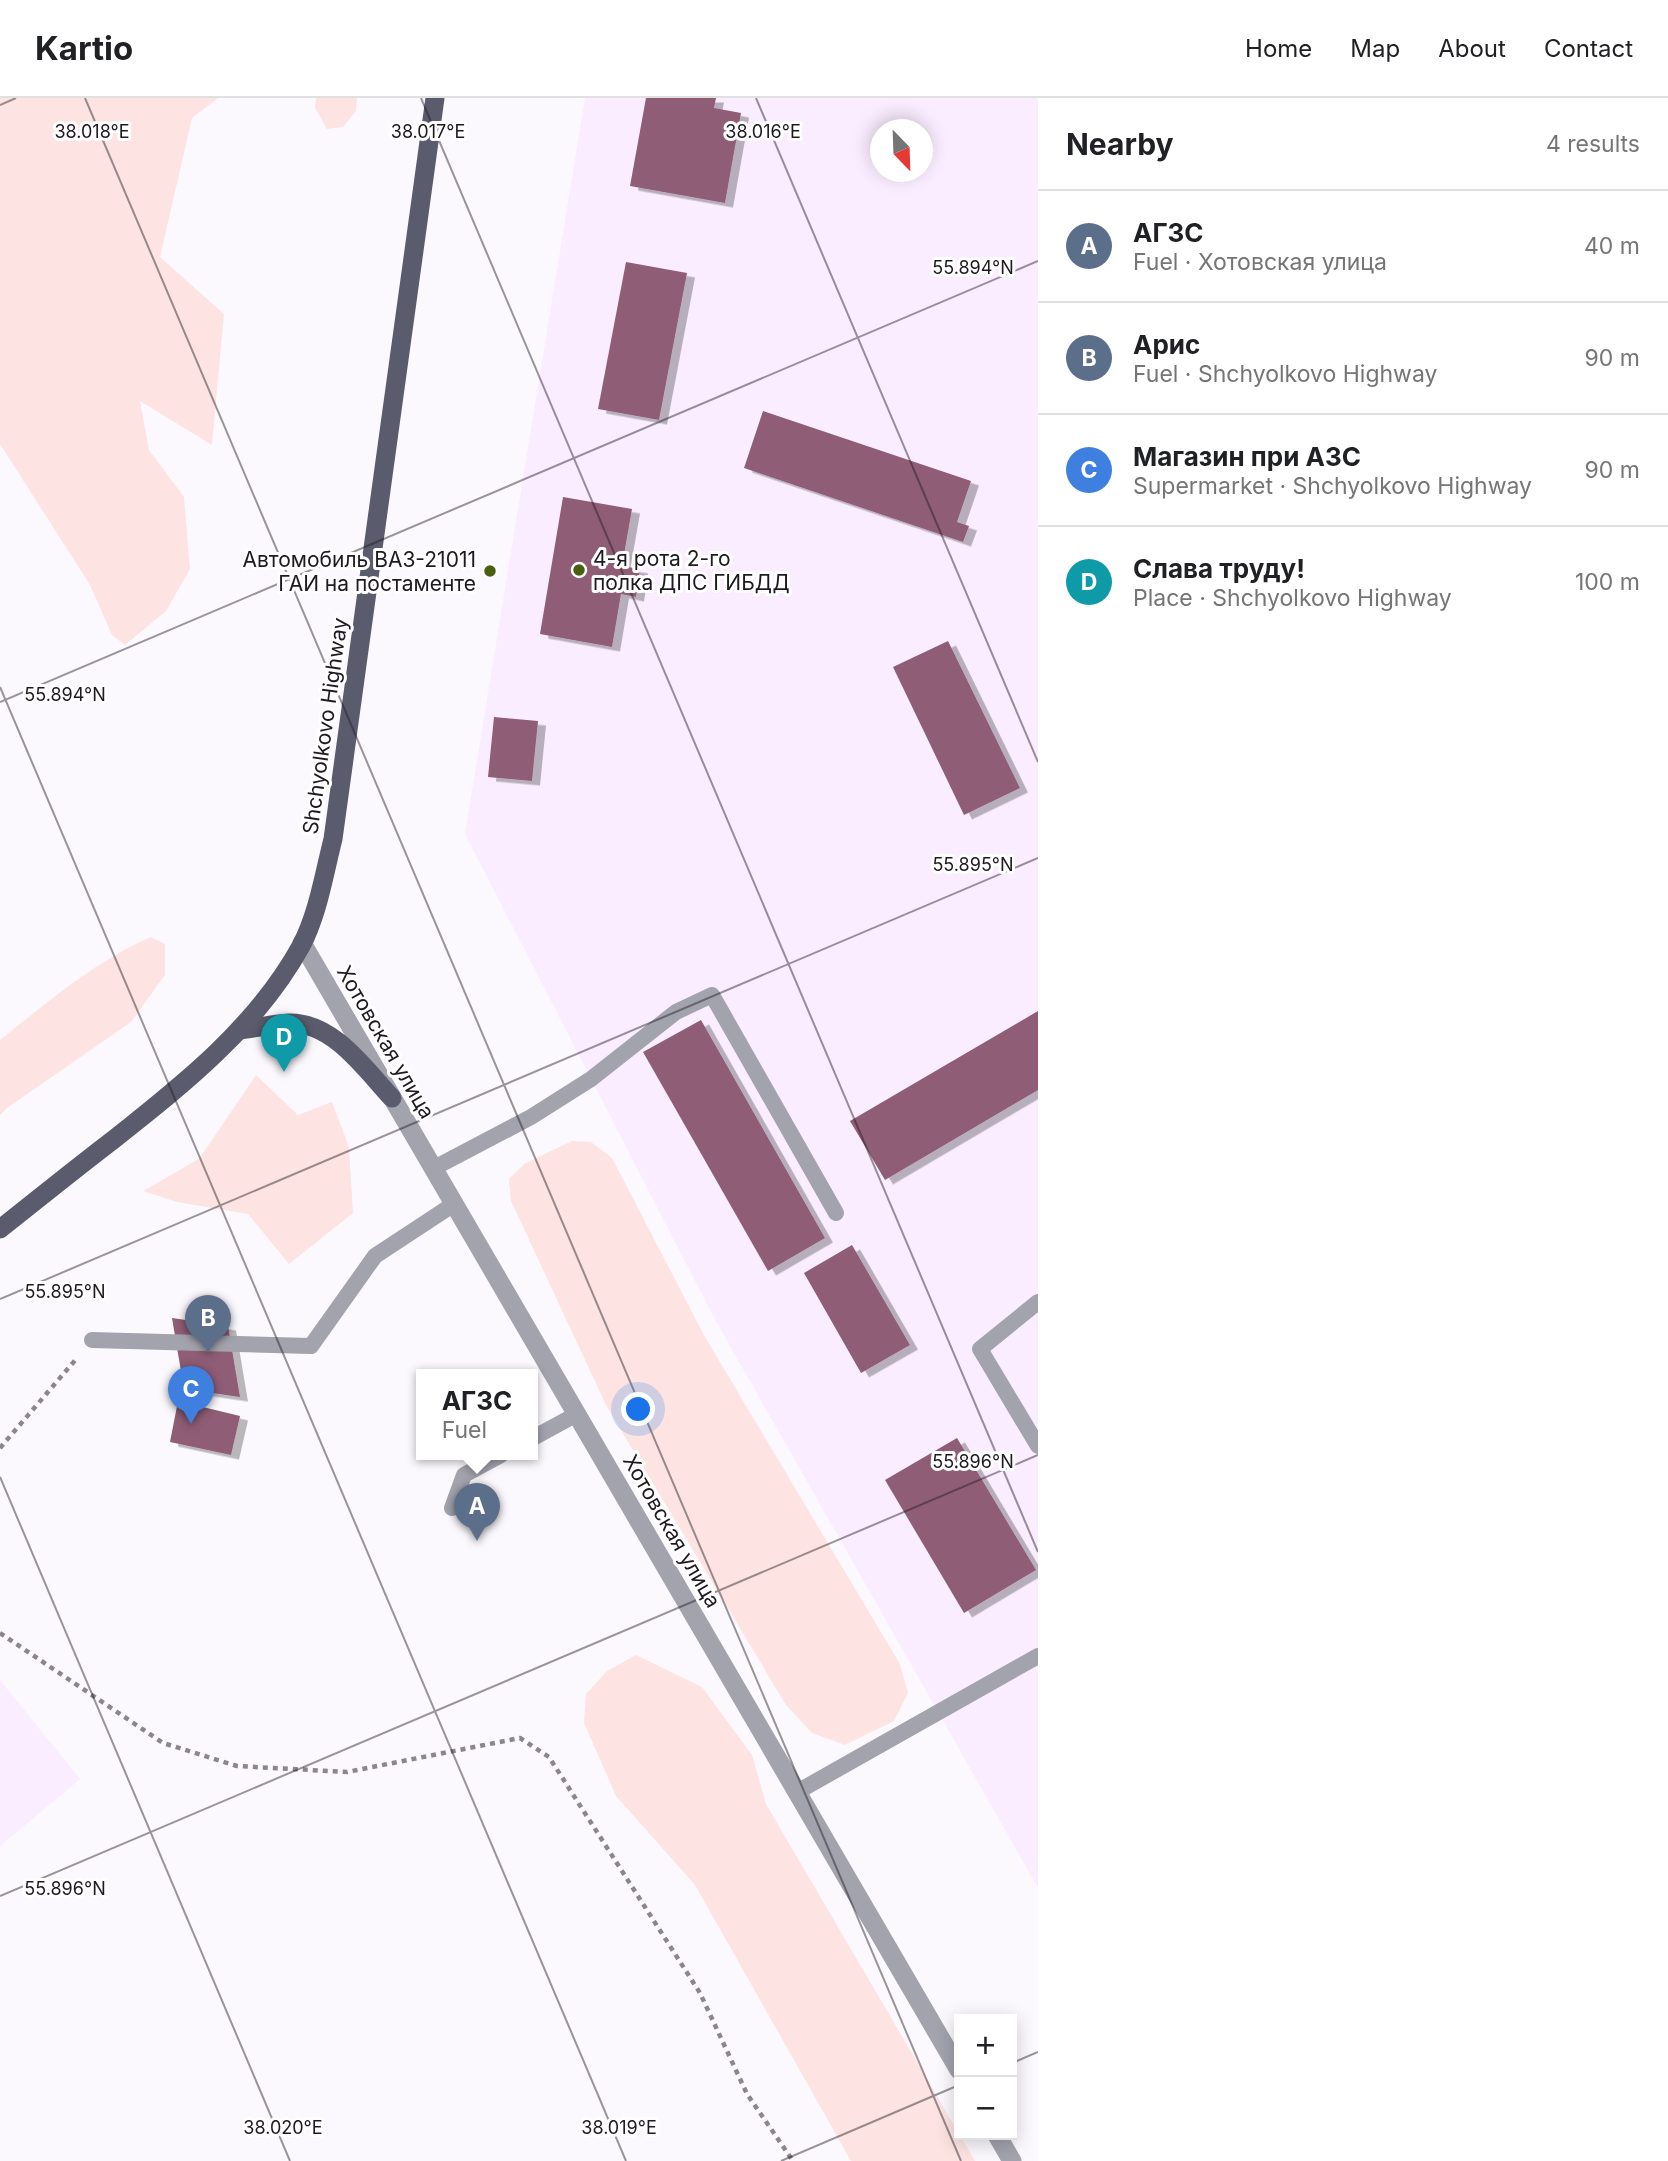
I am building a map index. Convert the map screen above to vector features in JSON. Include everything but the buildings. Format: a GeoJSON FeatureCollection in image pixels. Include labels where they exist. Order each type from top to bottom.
{"type":"FeatureCollection","features":[{"type":"Feature","properties":{"kind":"main road","name":"Shchyolkovo Highway"},"geometry":{"type":"LineString","coordinates":[[0,1228],[168,1097],[240,1030],[284,974],[302,943],[333,839],[435,98]]}},
{"type":"Feature","properties":{"kind":"main road"},"geometry":{"type":"LineString","coordinates":[[240,1030],[290,1023],[315,1026],[340,1043],[393,1098]]}},
{"type":"Feature","properties":{"kind":"street","name":"Хотовская улица"},"geometry":{"type":"LineString","coordinates":[[302,943],[954,2061]]}},
{"type":"Feature","properties":{"kind":"street"},"geometry":{"type":"LineString","coordinates":[[1000,2140],[1012,2161]]}},
{"type":"Feature","properties":{"kind":"lane"},"geometry":{"type":"LineString","coordinates":[[434,1168],[541,1111],[591,1079],[676,1012],[712,995],[836,1213]]}},
{"type":"Feature","properties":{"kind":"lane"},"geometry":{"type":"LineString","coordinates":[[92,1340],[311,1346],[375,1256],[454,1204]]}},
{"type":"Feature","properties":{"kind":"lane"},"geometry":{"type":"LineString","coordinates":[[1038,1302],[980,1349],[1038,1446]]}},
{"type":"Feature","properties":{"kind":"lane"},"geometry":{"type":"LineString","coordinates":[[538,1435],[577,1414]]}},
{"type":"Feature","properties":{"kind":"lane"},"geometry":{"type":"LineString","coordinates":[[452,1508],[464,1475],[492,1460]]}},
{"type":"Feature","properties":{"kind":"lane"},"geometry":{"type":"LineString","coordinates":[[797,1792],[1038,1656]]}},
{"type":"Feature","properties":{"kind":"path"},"geometry":{"type":"LineString","coordinates":[[0,1448],[92,1340]]}},
{"type":"Feature","properties":{"kind":"path"},"geometry":{"type":"LineString","coordinates":[[0,1633],[163,1743],[237,1766],[347,1772],[520,1738],[540,1751],[549,1757],[700,1993],[747,2094],[793,2161]]}},
{"type":"Feature","properties":{"kind":"shaded area"},"geometry":{"type":"Polygon","coordinates":[[[0,98],[218,98],[192,118],[160,257],[224,314],[212,445],[140,401],[149,450],[184,497],[190,569],[166,611],[125,645],[112,635],[90,585],[0,444],[0,98]]]}},
{"type":"Feature","properties":{"kind":"shaded area"},"geometry":{"type":"Polygon","coordinates":[[[316,98],[357,98],[356,111],[343,127],[327,129],[315,108],[316,98]]]}},
{"type":"Feature","properties":{"kind":"shaded area"},"geometry":{"type":"Polygon","coordinates":[[[585,98],[1038,98],[1038,1888],[713,1316],[465,834],[585,98]]]}},
{"type":"Feature","properties":{"kind":"shaded area"},"geometry":{"type":"Polygon","coordinates":[[[151,937],[165,944],[165,975],[131,1022],[0,1115],[0,1040],[91,970],[151,937]]]}},
{"type":"Feature","properties":{"kind":"shaded area"},"geometry":{"type":"Polygon","coordinates":[[[256,1075],[298,1115],[332,1102],[349,1147],[353,1213],[289,1264],[248,1214],[177,1202],[143,1191],[199,1159],[256,1075]]]}},
{"type":"Feature","properties":{"kind":"shaded area"},"geometry":{"type":"Polygon","coordinates":[[[572,1141],[591,1142],[612,1158],[705,1337],[900,1664],[908,1693],[894,1721],[845,1745],[812,1733],[786,1705],[606,1405],[511,1201],[509,1179],[524,1164],[572,1141]]]}},
{"type":"Feature","properties":{"kind":"shaded area"},"geometry":{"type":"Polygon","coordinates":[[[636,1655],[702,1687],[752,1755],[766,1804],[954,2125],[954,2140],[963,2140],[975,2161],[851,2161],[695,1885],[616,1796],[584,1723],[586,1694],[607,1671],[636,1655]]]}},
{"type":"Feature","properties":{"kind":"shaded area"},"geometry":{"type":"Polygon","coordinates":[[[0,1680],[80,1779],[0,1846],[0,1680]]]}},
{"type":"Feature","properties":{"kind":"place","name":"4-я рота 2-го полка ДПС ГИБДД"},"geometry":{"type":"Point","coordinates":[579,570]}},
{"type":"Feature","properties":{"kind":"place","name":"Автомобиль ВАЗ-21011 ГАИ на постаменте"},"geometry":{"type":"Point","coordinates":[490,571]}},
{"type":"Feature","properties":{"kind":"place","name":"Слава труду!"},"geometry":{"type":"Point","coordinates":[284,1072]}},
{"type":"Feature","properties":{"kind":"place","name":"Арис"},"geometry":{"type":"Point","coordinates":[208,1353]}},
{"type":"Feature","properties":{"kind":"place","name":"Магазин при АЗС"},"geometry":{"type":"Point","coordinates":[191,1424]}},
{"type":"Feature","properties":{"kind":"place","name":"АГЗС"},"geometry":{"type":"Point","coordinates":[477,1541]}}]}
